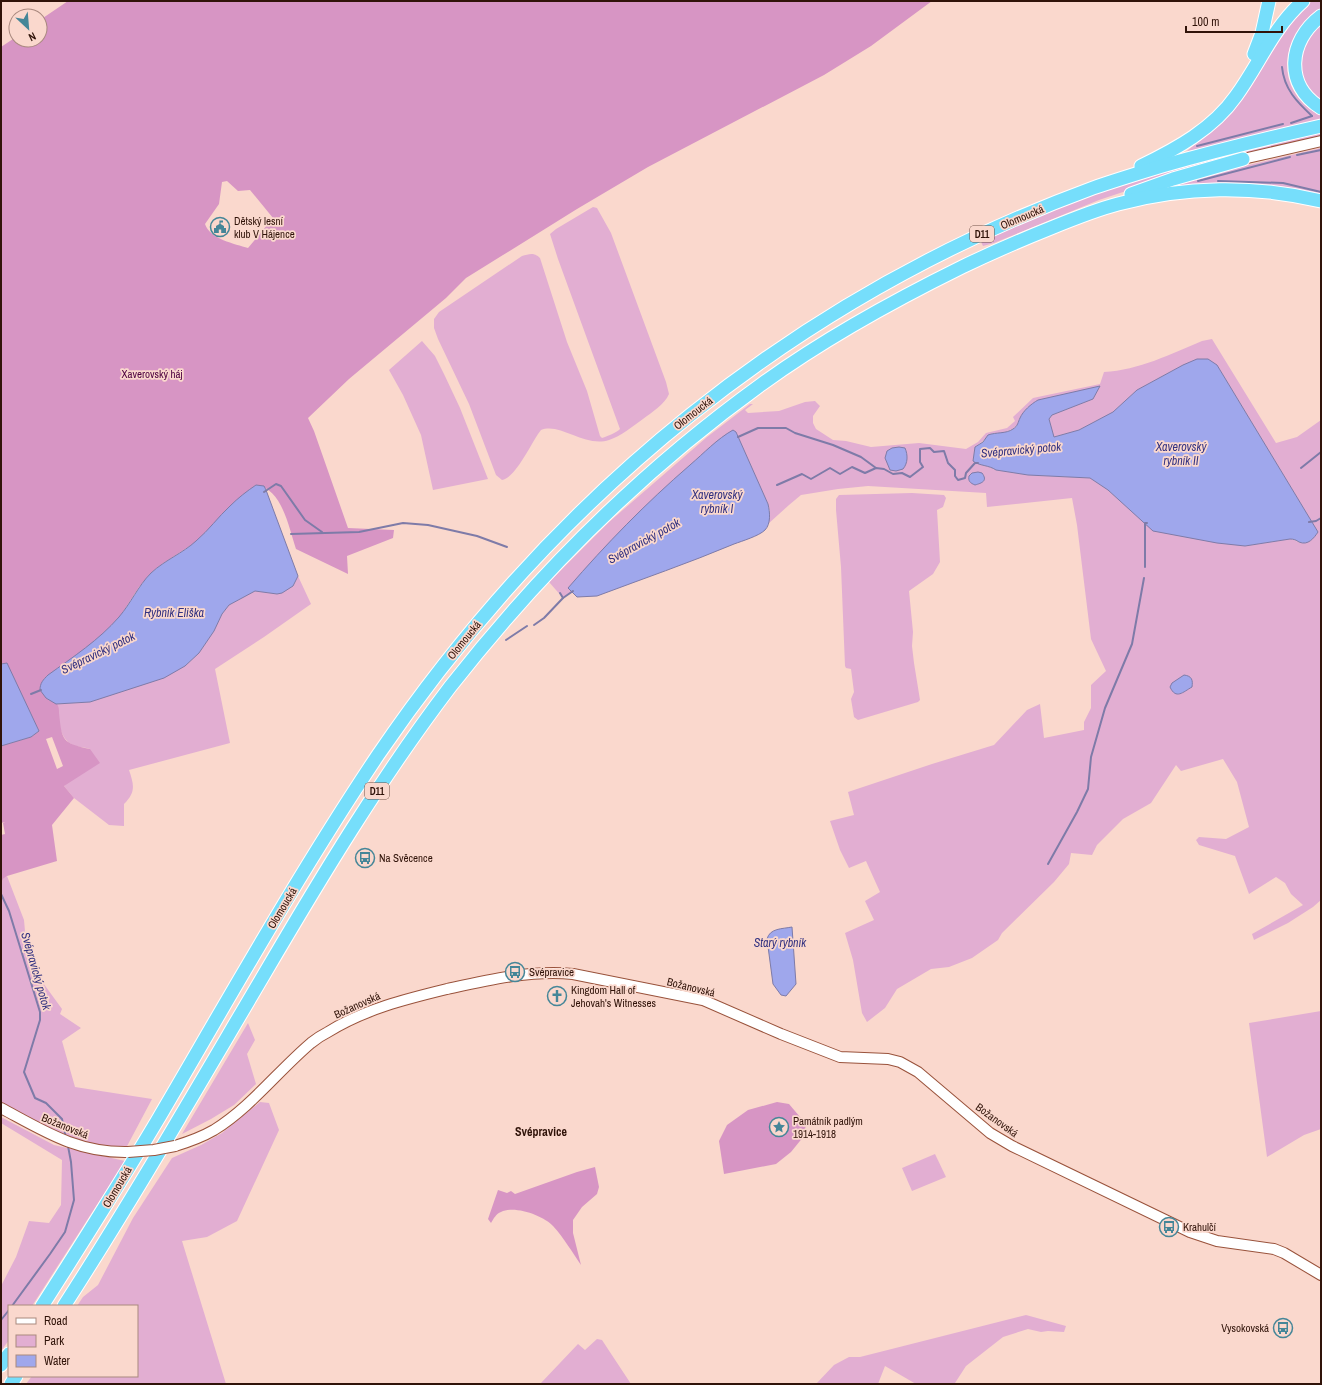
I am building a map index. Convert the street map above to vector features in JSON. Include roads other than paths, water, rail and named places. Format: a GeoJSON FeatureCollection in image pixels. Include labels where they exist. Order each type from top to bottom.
{"type":"FeatureCollection","features":[{"type":"Feature","properties":{"kind":"highway"},"geometry":{"type":"LineString","coordinates":[[1184,142],[1212,117],[1225,102],[1240,80],[1258,45],[1269,1]]}},
{"type":"Feature","properties":{"kind":"highway"},"geometry":{"type":"LineString","coordinates":[[1097,186],[1151,162],[1213,123],[1236,96],[1279,28],[1303,1]]}},
{"type":"Feature","properties":{"kind":"highway"},"geometry":{"type":"LineString","coordinates":[[1321,16],[1309,27],[1301,38],[1296,50],[1294,63],[1296,76],[1301,88],[1310,100],[1321,108]]}},
{"type":"Feature","properties":{"kind":"highway","name":"D11"},"geometry":{"type":"LineString","coordinates":[[1097,186],[1216,151],[1321,126]]}},
{"type":"Feature","properties":{"kind":"highway","name":"D11"},"geometry":{"type":"LineString","coordinates":[[1073,220],[1116,200],[1157,184],[1243,159]]}},
{"type":"Feature","properties":{"kind":"highway","name":"Olomoucká"},"geometry":{"type":"LineString","coordinates":[[43,1305],[87,1236],[154,1125],[304,870],[376,759],[466,636],[546,546],[603,489],[658,441],[749,370],[812,328],[872,291],[945,252],[1009,222],[1097,186]]}},
{"type":"Feature","properties":{"kind":"highway"},"geometry":{"type":"LineString","coordinates":[[1073,220],[1125,202],[1164,194],[1189,191],[1250,191],[1289,195],[1321,201]]}},
{"type":"Feature","properties":{"kind":"highway","name":"Olomoucká"},"geometry":{"type":"LineString","coordinates":[[65,1305],[138,1189],[313,892],[368,804],[449,689],[512,612],[559,560],[616,503],[670,455],[722,414],[795,361],[851,326],[952,272],[1007,247],[1073,220]]}},
{"type":"Feature","properties":{"kind":"highway"},"geometry":{"type":"LineString","coordinates":[[1,1365],[8,1355]]}},
{"type":"Feature","properties":{"kind":"street"},"geometry":{"type":"LineString","coordinates":[[1243,159],[1321,141]]}},
{"type":"Feature","properties":{"kind":"street","name":"Božanovská"},"geometry":{"type":"LineString","coordinates":[[1,1108],[44,1132],[68,1142],[105,1151],[128,1152],[154,1150],[174,1146],[213,1130],[228,1120],[241,1110],[311,1042],[342,1023],[366,1012],[382,1006],[480,981],[528,974],[573,974],[704,1000],[781,1034],[840,1057],[888,1059],[900,1062],[918,1072],[990,1132],[1034,1158],[1198,1236],[1222,1242],[1274,1249],[1284,1253],[1321,1275]]}},
{"type":"Feature","properties":{"kind":"water","name":"Xaverovský rybník II"},"geometry":{"type":"Polygon","coordinates":[[[1197,359],[1208,359],[1217,365],[1318,532],[1310,541],[1302,543],[1290,539],[1245,546],[1217,543],[1153,531],[1108,490],[1090,478],[1028,475],[996,470],[973,461],[975,447],[983,442],[988,435],[1007,432],[1015,428],[1025,410],[1038,400],[1100,386],[1093,399],[1052,415],[1049,419],[1054,437],[1079,430],[1113,412],[1137,390],[1197,359]]]}},
{"type":"Feature","properties":{"kind":"water","name":"Xaverovský rybník I"},"geometry":{"type":"Polygon","coordinates":[[[733,430],[736,432],[768,504],[770,514],[765,530],[750,538],[597,596],[577,597],[568,588],[597,556],[658,494],[711,446],[733,430]]]}},
{"type":"Feature","properties":{"kind":"water"},"geometry":{"type":"Polygon","coordinates":[[[892,448],[905,448],[907,453],[907,462],[903,469],[896,471],[890,470],[885,458],[887,451],[892,448]]]}},
{"type":"Feature","properties":{"kind":"water"},"geometry":{"type":"Polygon","coordinates":[[[972,473],[982,473],[984,480],[975,485],[970,482],[969,476],[972,473]]]}},
{"type":"Feature","properties":{"kind":"water","name":"Rybník Eliška"},"geometry":{"type":"Polygon","coordinates":[[[256,485],[264,486],[266,490],[298,576],[293,586],[282,593],[277,594],[255,591],[229,605],[199,653],[185,666],[164,678],[90,702],[56,704],[46,698],[40,690],[43,680],[103,633],[123,612],[142,583],[151,573],[191,545],[233,503],[256,485]]]}},
{"type":"Feature","properties":{"kind":"water"},"geometry":{"type":"Polygon","coordinates":[[[7,663],[39,731],[31,737],[1,746],[1,664],[7,663]]]}},
{"type":"Feature","properties":{"kind":"water"},"geometry":{"type":"Polygon","coordinates":[[[1184,675],[1189,676],[1191,679],[1192,687],[1183,693],[1177,694],[1172,691],[1170,687],[1172,683],[1184,675]]]}},
{"type":"Feature","properties":{"kind":"water","name":"Starý rybník"},"geometry":{"type":"Polygon","coordinates":[[[792,927],[796,984],[786,996],[781,995],[773,984],[767,939],[774,931],[792,927]]]}},
{"type":"Feature","properties":{"kind":"waterway"},"geometry":{"type":"LineString","coordinates":[[1282,67],[1283,75],[1288,88],[1301,106],[1312,116]]}},
{"type":"Feature","properties":{"kind":"waterway"},"geometry":{"type":"LineString","coordinates":[[1291,123],[1312,116]]}},
{"type":"Feature","properties":{"kind":"waterway"},"geometry":{"type":"LineString","coordinates":[[1197,146],[1283,124]]}},
{"type":"Feature","properties":{"kind":"waterway"},"geometry":{"type":"LineString","coordinates":[[1297,155],[1321,150]]}},
{"type":"Feature","properties":{"kind":"waterway"},"geometry":{"type":"LineString","coordinates":[[1198,181],[1290,157]]}},
{"type":"Feature","properties":{"kind":"waterway"},"geometry":{"type":"LineString","coordinates":[[1218,181],[1283,183],[1321,192]]}},
{"type":"Feature","properties":{"kind":"waterway"},"geometry":{"type":"LineString","coordinates":[[738,437],[758,428],[786,428],[795,433],[833,445],[861,457],[876,468]]}},
{"type":"Feature","properties":{"kind":"waterway","name":"Svépravický potok"},"geometry":{"type":"LineString","coordinates":[[777,485],[802,474],[811,479],[830,468],[840,474],[852,467],[865,473],[876,468],[884,469],[893,474],[902,473],[910,477],[923,467],[920,462],[920,449],[930,448],[934,452],[944,451],[948,463],[955,470],[955,476],[958,480],[965,478],[966,473],[975,463],[978,463]]}},
{"type":"Feature","properties":{"kind":"waterway","name":"Svépravický potok"},"geometry":{"type":"LineString","coordinates":[[1301,468],[1321,452]]}},
{"type":"Feature","properties":{"kind":"waterway"},"geometry":{"type":"LineString","coordinates":[[264,492],[276,484],[281,486],[305,520],[322,532]]}},
{"type":"Feature","properties":{"kind":"waterway"},"geometry":{"type":"LineString","coordinates":[[1309,522],[1316,521],[1321,518]]}},
{"type":"Feature","properties":{"kind":"waterway","name":"Svépravický potok"},"geometry":{"type":"LineString","coordinates":[[291,534],[359,532],[403,523],[428,525],[477,536],[507,547]]}},
{"type":"Feature","properties":{"kind":"waterway"},"geometry":{"type":"LineString","coordinates":[[1145,567],[1145,523],[1147,523]]}},
{"type":"Feature","properties":{"kind":"waterway"},"geometry":{"type":"LineString","coordinates":[[1048,864],[1088,789],[1091,757],[1105,708],[1132,644],[1144,578]]}},
{"type":"Feature","properties":{"kind":"waterway","name":"Svépravický potok"},"geometry":{"type":"LineString","coordinates":[[560,593],[563,598],[573,591]]}},
{"type":"Feature","properties":{"kind":"waterway"},"geometry":{"type":"LineString","coordinates":[[534,625],[544,618],[563,598]]}},
{"type":"Feature","properties":{"kind":"waterway"},"geometry":{"type":"LineString","coordinates":[[506,640],[527,626]]}},
{"type":"Feature","properties":{"kind":"waterway","name":"Svépravický potok"},"geometry":{"type":"LineString","coordinates":[[31,694],[41,690]]}},
{"type":"Feature","properties":{"kind":"waterway","name":"Svépravický potok"},"geometry":{"type":"LineString","coordinates":[[1,894],[9,911],[40,1012],[40,1020],[24,1072],[35,1098],[46,1103],[62,1119],[66,1138]]}},
{"type":"Feature","properties":{"kind":"waterway","name":"Svépravický potok"},"geometry":{"type":"LineString","coordinates":[[13,1305],[65,1232],[74,1200],[71,1162],[68,1146]]}},
{"type":"Feature","properties":{"kind":"waterway","name":"Svépravický potok"},"geometry":{"type":"LineString","coordinates":[[1,1320],[8,1311]]}},
{"type":"Feature","properties":{"kind":"place","name":"Dětský lesní klub V Hájence"},"geometry":{"type":"Point","coordinates":[220,227]}},
{"type":"Feature","properties":{"kind":"place","name":"Na Svěcence"},"geometry":{"type":"Point","coordinates":[365,858]}},
{"type":"Feature","properties":{"kind":"place","name":"Svépravice"},"geometry":{"type":"Point","coordinates":[515,972]}},
{"type":"Feature","properties":{"kind":"place","name":"Kingdom Hall of Jehovah's Witnesses"},"geometry":{"type":"Point","coordinates":[557,996]}},
{"type":"Feature","properties":{"kind":"place","name":"Památník padlým 1914-1918"},"geometry":{"type":"Point","coordinates":[779,1127]}},
{"type":"Feature","properties":{"kind":"place","name":"Krahulčí"},"geometry":{"type":"Point","coordinates":[1169,1227]}},
{"type":"Feature","properties":{"kind":"place","name":"Vysokovská"},"geometry":{"type":"Point","coordinates":[1283,1328]}},
{"type":"Feature","properties":{"kind":"district","name":"Svépravice"},"geometry":{"type":"Point","coordinates":[541,1132]}},
{"type":"Feature","properties":{"kind":"park label","name":"Xaverovský háj"},"geometry":{"type":"Point","coordinates":[152,374]}}]}
